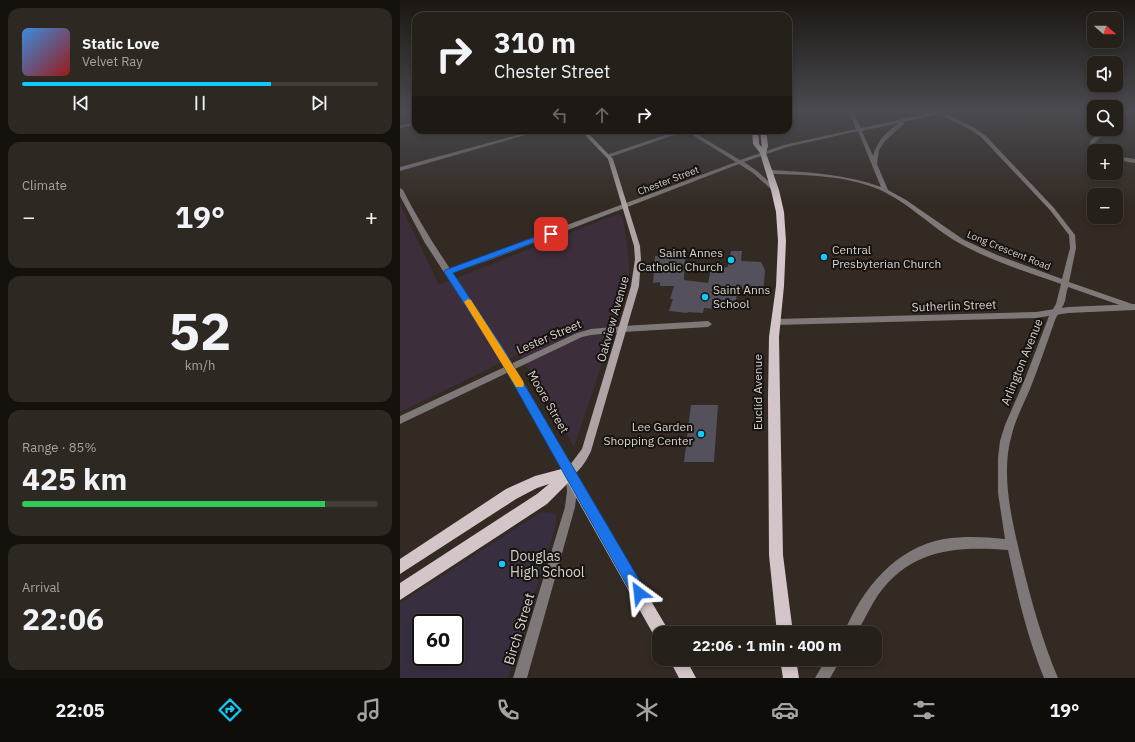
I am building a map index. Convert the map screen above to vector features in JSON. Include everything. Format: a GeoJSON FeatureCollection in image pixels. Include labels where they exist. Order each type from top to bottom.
{"type":"FeatureCollection","features":[{"type":"Feature","properties":{"kind":"main road","name":"Oakview Avenue"},"geometry":{"type":"LineString","coordinates":[[569,473],[586,451],[636,285],[638,259],[625,206],[608,156],[595,143]]}},
{"type":"Feature","properties":{"kind":"main road","name":"Euclid Avenue"},"geometry":{"type":"LineString","coordinates":[[756,143],[763,152],[770,172],[780,212],[782,248],[780,286],[774,337],[774,397],[776,555],[784,626]]}},
{"type":"Feature","properties":{"kind":"main road","name":"Euclid Avenue"},"geometry":{"type":"LineString","coordinates":[[763,152],[765,143]]}},
{"type":"Feature","properties":{"kind":"main road"},"geometry":{"type":"LineString","coordinates":[[400,566],[511,494],[535,482],[569,473]]}},
{"type":"Feature","properties":{"kind":"main road"},"geometry":{"type":"LineString","coordinates":[[400,592],[542,499],[550,493],[569,473]]}},
{"type":"Feature","properties":{"kind":"main road","name":"Moore Street"},"geometry":{"type":"LineString","coordinates":[[569,473],[658,626]]}},
{"type":"Feature","properties":{"kind":"main road"},"geometry":{"type":"LineString","coordinates":[[681,666],[688,678]]}},
{"type":"Feature","properties":{"kind":"main road"},"geometry":{"type":"LineString","coordinates":[[789,666],[791,678]]}},
{"type":"Feature","properties":{"kind":"street"},"geometry":{"type":"LineString","coordinates":[[400,169],[495,143]]}},
{"type":"Feature","properties":{"kind":"street"},"geometry":{"type":"LineString","coordinates":[[608,156],[648,143]]}},
{"type":"Feature","properties":{"kind":"street"},"geometry":{"type":"LineString","coordinates":[[707,143],[760,175],[775,190]]}},
{"type":"Feature","properties":{"kind":"street","name":"Chester Street"},"geometry":{"type":"LineString","coordinates":[[448,272],[625,206],[763,152],[797,143]]}},
{"type":"Feature","properties":{"kind":"street"},"geometry":{"type":"LineString","coordinates":[[865,143],[886,191]]}},
{"type":"Feature","properties":{"kind":"street"},"geometry":{"type":"LineString","coordinates":[[875,164],[875,155],[882,143]]}},
{"type":"Feature","properties":{"kind":"street","name":"Arlington Avenue"},"geometry":{"type":"LineString","coordinates":[[989,143],[1035,191],[1072,235],[1073,248],[1060,304],[1055,312],[1021,399],[1013,414],[1003,455],[1003,484],[1012,545],[1032,626],[1051,678]]}},
{"type":"Feature","properties":{"kind":"street"},"geometry":{"type":"LineString","coordinates":[[1123,159],[1135,161]]}},
{"type":"Feature","properties":{"kind":"street","name":"Long Crescent Road"},"geometry":{"type":"LineString","coordinates":[[770,172],[845,179],[867,184],[886,191],[907,203],[958,240],[995,257],[1134,307]]}},
{"type":"Feature","properties":{"kind":"street","name":"Moore Street"},"geometry":{"type":"LineString","coordinates":[[400,190],[431,249],[448,272],[510,367],[569,473]]}},
{"type":"Feature","properties":{"kind":"street","name":"Sutherlin Street"},"geometry":{"type":"LineString","coordinates":[[776,322],[1036,315],[1055,312],[1134,307]]}},
{"type":"Feature","properties":{"kind":"street"},"geometry":{"type":"LineString","coordinates":[[623,329],[708,324]]}},
{"type":"Feature","properties":{"kind":"street","name":"Lester Street"},"geometry":{"type":"LineString","coordinates":[[400,420],[580,335],[592,332],[623,329]]}},
{"type":"Feature","properties":{"kind":"street","name":"Birch Street"},"geometry":{"type":"LineString","coordinates":[[520,678],[570,506],[572,491],[569,473]]}},
{"type":"Feature","properties":{"kind":"street"},"geometry":{"type":"LineString","coordinates":[[854,626],[874,592],[884,579],[898,566],[922,552],[940,545],[962,542],[1012,545]]}},
{"type":"Feature","properties":{"kind":"street"},"geometry":{"type":"LineString","coordinates":[[822,678],[830,666]]}},
{"type":"Feature","properties":{"kind":"shaded area"},"geometry":{"type":"Polygon","coordinates":[[[400,204],[439,285],[617,214],[623,217],[629,261],[629,282],[574,447],[519,354],[400,412],[400,204]]]}},
{"type":"Feature","properties":{"kind":"shaded area","name":"Douglas High School"},"geometry":{"type":"Polygon","coordinates":[[[551,512],[556,515],[556,525],[508,678],[400,678],[400,603],[540,513],[551,512]]]}},
{"type":"Feature","properties":{"kind":"building","name":"Saint Annes Catholic Church"},"geometry":{"type":"Polygon","coordinates":[[[731,251],[742,251],[741,261],[761,262],[765,270],[762,293],[752,295],[748,289],[738,289],[734,310],[704,308],[703,313],[669,311],[673,299],[670,299],[674,286],[660,286],[660,282],[653,283],[655,256],[670,255],[678,256],[678,259],[685,259],[684,280],[708,283],[711,269],[728,267],[731,251]]]}},
{"type":"Feature","properties":{"kind":"building","name":"Lee Garden Shopping Center"},"geometry":{"type":"Polygon","coordinates":[[[691,405],[718,405],[714,462],[684,462],[691,405]]]}},
{"type":"Feature","properties":{"kind":"slow traffic"},"geometry":{"type":"LineString","coordinates":[[468,302],[500,350],[519,384]]}},
{"type":"Feature","properties":{"kind":"place","name":"Central Presbyterian Church"},"geometry":{"type":"Point","coordinates":[824,257]}},
{"type":"Feature","properties":{"kind":"place","name":"Saint Annes Catholic Church"},"geometry":{"type":"Point","coordinates":[731,260]}},
{"type":"Feature","properties":{"kind":"place","name":"Saint Anns School"},"geometry":{"type":"Point","coordinates":[705,297]}},
{"type":"Feature","properties":{"kind":"place","name":"Lee Garden Shopping Center"},"geometry":{"type":"Point","coordinates":[701,434]}},
{"type":"Feature","properties":{"kind":"place","name":"Douglas High School"},"geometry":{"type":"Point","coordinates":[502,564]}},
{"type":"Feature","properties":{"kind":"route"},"geometry":{"type":"LineString","coordinates":[[551,234],[448,272],[500,350],[639,593]]}}]}
